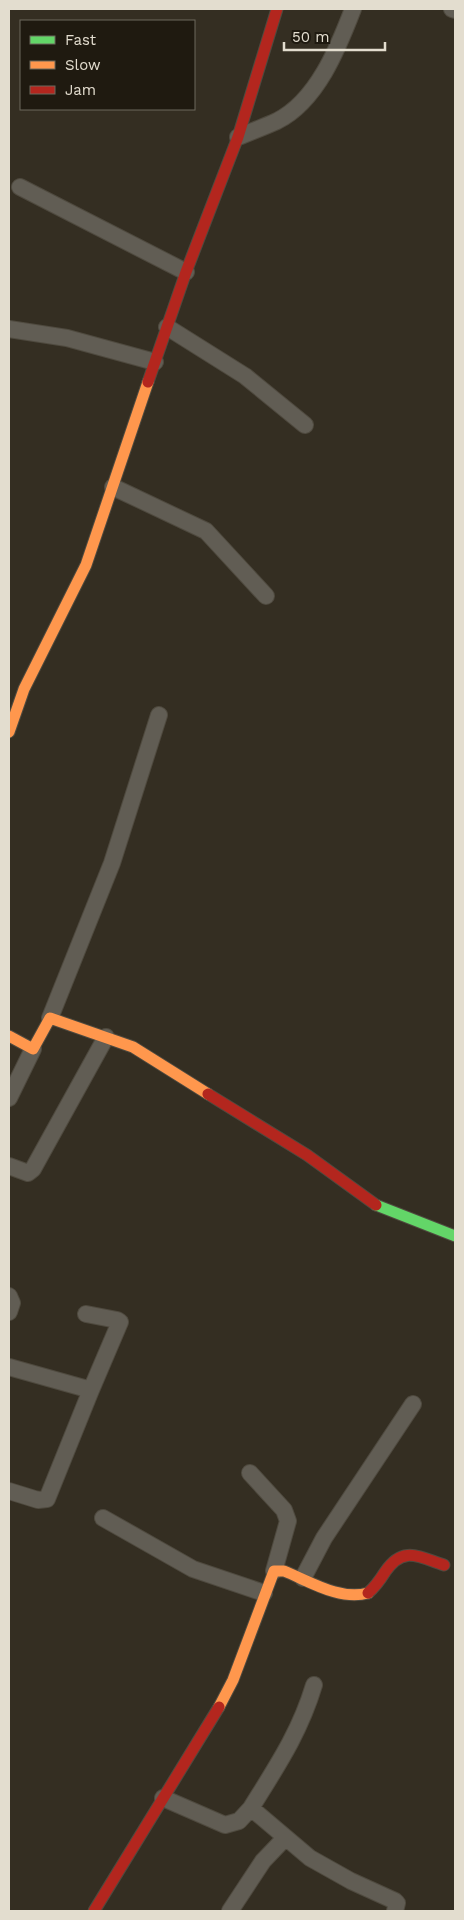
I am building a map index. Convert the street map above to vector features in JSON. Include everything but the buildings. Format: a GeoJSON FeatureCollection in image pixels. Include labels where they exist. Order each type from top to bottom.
{"type":"FeatureCollection","features":[{"type":"Feature","properties":{"kind":"street"},"geometry":{"type":"LineString","coordinates":[[9,732],[24,689],[86,565],[186,272],[238,137],[277,9]]}},
{"type":"Feature","properties":{"kind":"street"},"geometry":{"type":"LineString","coordinates":[[238,137],[278,120],[304,98],[328,67],[338,49],[352,9]]}},
{"type":"Feature","properties":{"kind":"street"},"geometry":{"type":"LineString","coordinates":[[20,187],[186,272]]}},
{"type":"Feature","properties":{"kind":"street"},"geometry":{"type":"LineString","coordinates":[[167,327],[245,376],[305,425]]}},
{"type":"Feature","properties":{"kind":"street"},"geometry":{"type":"LineString","coordinates":[[9,329],[67,338],[155,362]]}},
{"type":"Feature","properties":{"kind":"street"},"geometry":{"type":"LineString","coordinates":[[112,487],[206,531],[266,596]]}},
{"type":"Feature","properties":{"kind":"street"},"geometry":{"type":"LineString","coordinates":[[9,1098],[50,1018],[112,863],[160,715]]}},
{"type":"Feature","properties":{"kind":"street"},"geometry":{"type":"LineString","coordinates":[[50,1018],[133,1047],[307,1155],[376,1205],[455,1236]]}},
{"type":"Feature","properties":{"kind":"street"},"geometry":{"type":"LineString","coordinates":[[9,1036],[33,1049]]}},
{"type":"Feature","properties":{"kind":"street"},"geometry":{"type":"LineString","coordinates":[[9,1166],[28,1174],[33,1169],[106,1038]]}},
{"type":"Feature","properties":{"kind":"street"},"geometry":{"type":"LineString","coordinates":[[9,1296],[12,1303],[9,1312]]}},
{"type":"Feature","properties":{"kind":"street"},"geometry":{"type":"LineString","coordinates":[[9,1491],[38,1500],[47,1499],[120,1322],[86,1314]]}},
{"type":"Feature","properties":{"kind":"street"},"geometry":{"type":"LineString","coordinates":[[9,1366],[91,1390]]}},
{"type":"Feature","properties":{"kind":"street"},"geometry":{"type":"LineString","coordinates":[[303,1578],[324,1538],[414,1404]]}},
{"type":"Feature","properties":{"kind":"street"},"geometry":{"type":"LineString","coordinates":[[94,1911],[233,1680],[264,1593],[274,1571],[288,1521],[284,1510],[250,1473]]}},
{"type":"Feature","properties":{"kind":"street"},"geometry":{"type":"LineString","coordinates":[[104,1518],[193,1569],[264,1593]]}},
{"type":"Feature","properties":{"kind":"street"},"geometry":{"type":"LineString","coordinates":[[274,1571],[284,1570],[341,1592],[359,1596],[369,1593],[377,1586],[390,1565],[402,1556],[411,1555],[444,1565]]}},
{"type":"Feature","properties":{"kind":"street"},"geometry":{"type":"LineString","coordinates":[[163,1798],[226,1825],[240,1821],[251,1808],[296,1734],[304,1717],[314,1685]]}},
{"type":"Feature","properties":{"kind":"street"},"geometry":{"type":"LineString","coordinates":[[251,1808],[285,1838],[328,1869],[395,1901],[397,1903],[395,1911]]}},
{"type":"Feature","properties":{"kind":"street"},"geometry":{"type":"LineString","coordinates":[[230,1911],[263,1861],[285,1838]]}},
{"type":"Feature","properties":{"kind":"traffic: fast"},"geometry":{"type":"LineString","coordinates":[[376,1205],[455,1236]]}},
{"type":"Feature","properties":{"kind":"traffic: slow"},"geometry":{"type":"LineString","coordinates":[[9,732],[24,689],[86,565],[148,382]]}},
{"type":"Feature","properties":{"kind":"traffic: slow"},"geometry":{"type":"LineString","coordinates":[[9,1036],[33,1049],[50,1018],[133,1047],[208,1094]]}},
{"type":"Feature","properties":{"kind":"traffic: slow"},"geometry":{"type":"LineString","coordinates":[[219,1707],[233,1680],[274,1571],[284,1571],[336,1592],[357,1595],[368,1593]]}},
{"type":"Feature","properties":{"kind":"traffic: jam"},"geometry":{"type":"LineString","coordinates":[[148,382],[186,272],[238,137],[277,9]]}},
{"type":"Feature","properties":{"kind":"traffic: jam"},"geometry":{"type":"LineString","coordinates":[[208,1094],[307,1155],[376,1205]]}},
{"type":"Feature","properties":{"kind":"traffic: jam"},"geometry":{"type":"LineString","coordinates":[[368,1593],[398,1558],[412,1555],[444,1565]]}},
{"type":"Feature","properties":{"kind":"traffic: jam"},"geometry":{"type":"LineString","coordinates":[[94,1911],[219,1707]]}}]}
